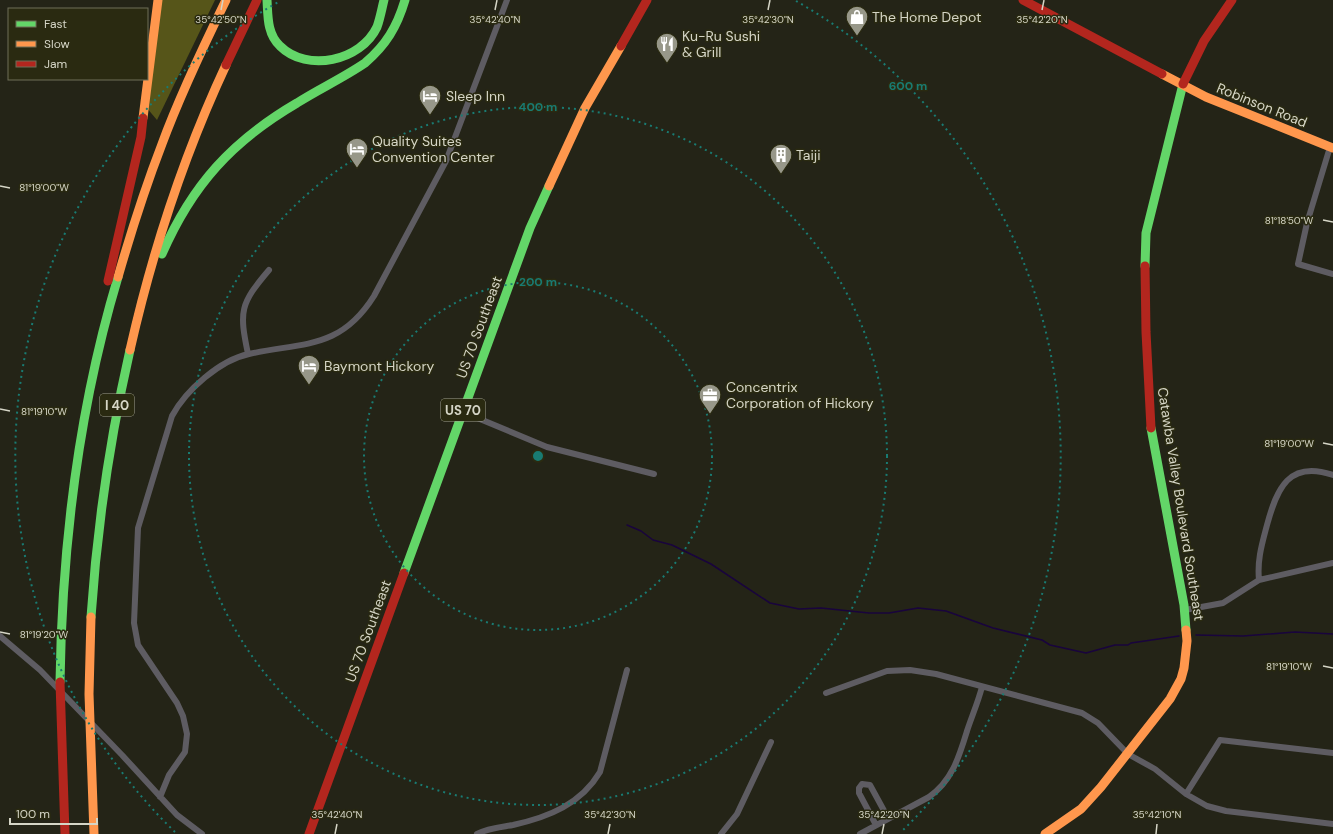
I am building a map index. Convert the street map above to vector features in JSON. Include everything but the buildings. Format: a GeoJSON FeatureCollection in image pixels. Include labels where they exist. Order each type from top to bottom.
{"type":"FeatureCollection","features":[{"type":"Feature","properties":{"kind":"main road"},"geometry":{"type":"LineString","coordinates":[[74,487],[81,408],[140,144],[158,0]]}},
{"type":"Feature","properties":{"kind":"main road","name":"I 40"},"geometry":{"type":"LineString","coordinates":[[65,834],[60,710],[60,657],[67,555],[74,487],[88,402],[99,347],[131,232],[151,172],[178,104],[226,0]]}},
{"type":"Feature","properties":{"kind":"main road","name":"I 40"},"geometry":{"type":"LineString","coordinates":[[94,834],[89,684],[92,604],[104,481],[125,366],[149,272],[177,183],[210,99],[257,0]]}},
{"type":"Feature","properties":{"kind":"main road"},"geometry":{"type":"LineString","coordinates":[[267,0],[266,22],[272,37],[278,45],[300,58],[324,62],[346,56],[365,44],[378,26],[384,0]]}},
{"type":"Feature","properties":{"kind":"main road"},"geometry":{"type":"LineString","coordinates":[[125,366],[164,248],[182,212],[204,179],[227,153],[257,128],[284,110],[349,75],[373,58],[385,46],[394,32],[405,0]]}},
{"type":"Feature","properties":{"kind":"main road","name":"US 70 Southeast"},"geometry":{"type":"LineString","coordinates":[[309,834],[517,263],[552,179],[585,108],[647,0]]}},
{"type":"Feature","properties":{"kind":"main road","name":"Robinson Road"},"geometry":{"type":"LineString","coordinates":[[1023,0],[1206,97],[1331,148]]}},
{"type":"Feature","properties":{"kind":"main road","name":"Catawba Valley Boulevard Southeast"},"geometry":{"type":"LineString","coordinates":[[1045,834],[1075,813],[1091,799],[1128,754],[1170,699],[1181,679],[1186,660],[1187,641],[1185,610],[1150,420],[1148,395],[1145,255],[1146,233],[1183,84],[1204,41],[1232,0]]}},
{"type":"Feature","properties":{"kind":"street"},"geometry":{"type":"LineString","coordinates":[[160,797],[169,775],[185,752],[187,734],[183,716],[177,703],[142,654],[135,637],[134,623],[138,528],[170,420],[176,409],[215,368],[248,354],[302,346],[321,341],[350,324],[369,304],[446,161],[507,0]]}},
{"type":"Feature","properties":{"kind":"street"},"geometry":{"type":"LineString","coordinates":[[1331,148],[1307,223],[1298,264],[1333,274]]}},
{"type":"Feature","properties":{"kind":"street"},"geometry":{"type":"LineString","coordinates":[[248,354],[242,323],[242,313],[248,297],[269,270]]}},
{"type":"Feature","properties":{"kind":"street"},"geometry":{"type":"LineString","coordinates":[[463,412],[547,447],[654,474]]}},
{"type":"Feature","properties":{"kind":"street"},"geometry":{"type":"LineString","coordinates":[[1259,580],[1257,565],[1259,554],[1272,506],[1278,491],[1284,482],[1293,475],[1303,471],[1314,470],[1333,475]]}},
{"type":"Feature","properties":{"kind":"street"},"geometry":{"type":"LineString","coordinates":[[1185,610],[1223,603],[1259,580],[1333,563]]}},
{"type":"Feature","properties":{"kind":"street"},"geometry":{"type":"LineString","coordinates":[[0,636],[40,670],[122,755],[177,815],[202,834]]}},
{"type":"Feature","properties":{"kind":"street"},"geometry":{"type":"LineString","coordinates":[[477,834],[548,815],[579,797],[592,786],[600,772],[627,670]]}},
{"type":"Feature","properties":{"kind":"street"},"geometry":{"type":"LineString","coordinates":[[826,693],[887,671],[903,670],[936,674],[1082,713],[1098,723],[1128,754],[1155,769],[1186,794],[1207,806],[1226,811],[1333,824]]}},
{"type":"Feature","properties":{"kind":"street"},"geometry":{"type":"LineString","coordinates":[[860,834],[929,797],[939,790],[946,782],[958,759],[982,687]]}},
{"type":"Feature","properties":{"kind":"street"},"geometry":{"type":"LineString","coordinates":[[1186,794],[1220,740],[1333,753]]}},
{"type":"Feature","properties":{"kind":"street"},"geometry":{"type":"LineString","coordinates":[[721,834],[737,814],[771,742]]}},
{"type":"Feature","properties":{"kind":"street"},"geometry":{"type":"LineString","coordinates":[[876,825],[859,793],[859,788],[862,784],[870,785],[888,818]]}},
{"type":"Feature","properties":{"kind":"shaded area"},"geometry":{"type":"Polygon","coordinates":[[[160,0],[215,0],[157,120],[146,107],[160,0]]]}},
{"type":"Feature","properties":{"kind":"waterway"},"geometry":{"type":"LineString","coordinates":[[627,525],[641,531],[653,540],[672,545],[711,564],[770,603],[799,609],[821,608],[869,613],[889,613],[918,608],[946,611],[993,628],[1042,640],[1050,645],[1086,653],[1115,645],[1128,645],[1131,643],[1179,636]]}},
{"type":"Feature","properties":{"kind":"waterway"},"geometry":{"type":"LineString","coordinates":[[1196,635],[1243,636],[1295,632],[1333,634]]}},
{"type":"Feature","properties":{"kind":"traffic: fast"},"geometry":{"type":"LineString","coordinates":[[267,0],[270,30],[280,46],[291,54],[304,59],[318,61],[346,55],[359,48],[369,39],[377,27],[384,0]]}},
{"type":"Feature","properties":{"kind":"traffic: fast"},"geometry":{"type":"LineString","coordinates":[[162,254],[187,207],[216,167],[234,149],[274,118],[365,63],[390,35],[405,0]]}},
{"type":"Feature","properties":{"kind":"traffic: fast"},"geometry":{"type":"LineString","coordinates":[[1145,266],[1146,233],[1183,84]]}},
{"type":"Feature","properties":{"kind":"traffic: fast"},"geometry":{"type":"LineString","coordinates":[[404,573],[530,228],[549,186]]}},
{"type":"Feature","properties":{"kind":"traffic: fast"},"geometry":{"type":"LineString","coordinates":[[60,682],[64,580],[75,477],[93,376],[104,326],[118,277]]}},
{"type":"Feature","properties":{"kind":"traffic: fast"},"geometry":{"type":"LineString","coordinates":[[91,617],[105,483],[116,416],[130,350]]}},
{"type":"Feature","properties":{"kind":"traffic: fast"},"geometry":{"type":"LineString","coordinates":[[1151,428],[1184,605],[1186,630]]}},
{"type":"Feature","properties":{"kind":"traffic: slow"},"geometry":{"type":"LineString","coordinates":[[148,79],[158,0]]}},
{"type":"Feature","properties":{"kind":"traffic: slow"},"geometry":{"type":"LineString","coordinates":[[118,277],[144,194],[176,107],[226,0]]}},
{"type":"Feature","properties":{"kind":"traffic: slow"},"geometry":{"type":"LineString","coordinates":[[549,186],[585,108],[621,46]]}},
{"type":"Feature","properties":{"kind":"traffic: slow"},"geometry":{"type":"LineString","coordinates":[[130,350],[148,277],[170,205],[196,134],[226,65]]}},
{"type":"Feature","properties":{"kind":"traffic: slow"},"geometry":{"type":"LineString","coordinates":[[1162,74],[1206,97],[1333,148]]}},
{"type":"Feature","properties":{"kind":"traffic: slow"},"geometry":{"type":"LineString","coordinates":[[143,118],[148,80]]}},
{"type":"Feature","properties":{"kind":"traffic: slow"},"geometry":{"type":"LineString","coordinates":[[91,617],[89,694],[94,834]]}},
{"type":"Feature","properties":{"kind":"traffic: slow"},"geometry":{"type":"LineString","coordinates":[[1045,834],[1081,809],[1101,787],[1170,699],[1181,679],[1184,668],[1187,641],[1186,630]]}},
{"type":"Feature","properties":{"kind":"traffic: jam"},"geometry":{"type":"LineString","coordinates":[[226,65],[257,0]]}},
{"type":"Feature","properties":{"kind":"traffic: jam"},"geometry":{"type":"LineString","coordinates":[[621,46],[647,0]]}},
{"type":"Feature","properties":{"kind":"traffic: jam"},"geometry":{"type":"LineString","coordinates":[[1023,0],[1162,74]]}},
{"type":"Feature","properties":{"kind":"traffic: jam"},"geometry":{"type":"LineString","coordinates":[[1183,84],[1204,41],[1232,0]]}},
{"type":"Feature","properties":{"kind":"traffic: jam"},"geometry":{"type":"LineString","coordinates":[[108,281],[141,137],[143,118]]}},
{"type":"Feature","properties":{"kind":"traffic: jam"},"geometry":{"type":"LineString","coordinates":[[1145,266],[1146,332],[1151,428]]}},
{"type":"Feature","properties":{"kind":"traffic: jam"},"geometry":{"type":"LineString","coordinates":[[309,834],[404,573]]}},
{"type":"Feature","properties":{"kind":"traffic: jam"},"geometry":{"type":"LineString","coordinates":[[60,682],[65,834]]}},
{"type":"Feature","properties":{"kind":"place","name":"The Home Depot"},"geometry":{"type":"Point","coordinates":[857,36]}},
{"type":"Feature","properties":{"kind":"place","name":"Ku-Ru Sushi & Grill"},"geometry":{"type":"Point","coordinates":[667,64]}},
{"type":"Feature","properties":{"kind":"place","name":"Sleep Inn"},"geometry":{"type":"Point","coordinates":[430,116]}},
{"type":"Feature","properties":{"kind":"place","name":"Quality Suites Convention Center"},"geometry":{"type":"Point","coordinates":[357,168]}},
{"type":"Feature","properties":{"kind":"place","name":"Taiji"},"geometry":{"type":"Point","coordinates":[781,174]}},
{"type":"Feature","properties":{"kind":"place","name":"Baymont Hickory"},"geometry":{"type":"Point","coordinates":[309,386]}},
{"type":"Feature","properties":{"kind":"place","name":"Concentrix Corporation of Hickory"},"geometry":{"type":"Point","coordinates":[710,414]}}]}
